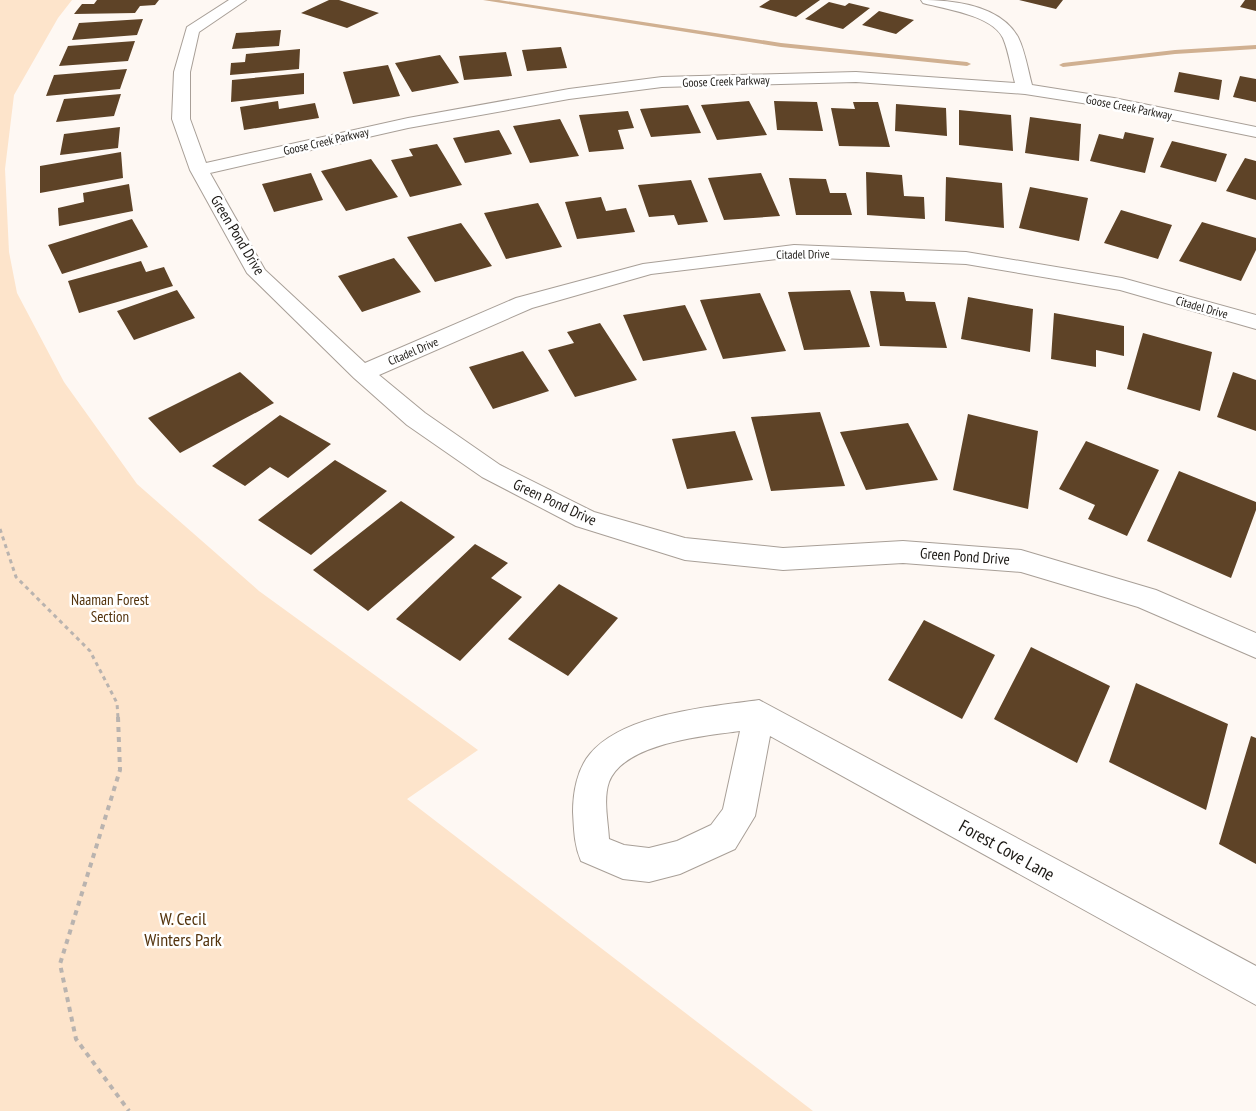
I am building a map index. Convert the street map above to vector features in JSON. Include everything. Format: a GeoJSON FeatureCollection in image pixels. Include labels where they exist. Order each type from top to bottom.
{"type":"FeatureCollection","features":[{"type":"Feature","properties":{"kind":"street","name":"Green Pond Drive"},"geometry":{"type":"LineString","coordinates":[[239,0],[192,30],[182,72],[181,119],[199,170],[257,273],[362,373],[416,419],[491,471],[585,519],[685,549],[783,558],[903,552],[1021,560],[1146,598],[1256,646]]}},
{"type":"Feature","properties":{"kind":"street"},"geometry":{"type":"LineString","coordinates":[[928,0],[985,16],[999,25],[1009,36],[1025,89]]}},
{"type":"Feature","properties":{"kind":"street","name":"Goose Creek Parkway"},"geometry":{"type":"LineString","coordinates":[[199,170],[408,123],[569,94],[662,82],[856,77],[1025,89],[1114,103],[1256,132]]}},
{"type":"Feature","properties":{"kind":"street","name":"Citadel Drive"},"geometry":{"type":"LineString","coordinates":[[362,373],[524,303],[650,268],[794,251],[966,258],[1122,284],[1256,322]]}},
{"type":"Feature","properties":{"kind":"street"},"geometry":{"type":"LineString","coordinates":[[759,714],[738,816],[723,837],[680,856],[649,865],[623,862],[592,849],[592,783],[600,766],[629,742],[667,728],[759,714]]}},
{"type":"Feature","properties":{"kind":"street","name":"Forest Cove Lane"},"geometry":{"type":"LineString","coordinates":[[759,714],[1256,986]]}},
{"type":"Feature","properties":{"kind":"path"},"geometry":{"type":"LineString","coordinates":[[0,529],[16,577],[90,651],[118,702],[120,770],[60,964],[76,1039],[129,1111]]}},
{"type":"Feature","properties":{"kind":"green space","name":"W. Cecil Winters Park"},"geometry":{"type":"Polygon","coordinates":[[[0,0],[72,0],[58,18],[14,95],[5,169],[9,252],[17,293],[64,382],[137,484],[259,591],[478,750],[407,799],[813,1111],[0,1111],[0,0]]]}},
{"type":"Feature","properties":{"kind":"building"},"geometry":{"type":"Polygon","coordinates":[[[97,0],[159,0],[155,5],[140,6],[135,13],[74,14],[82,4],[94,4],[97,0]]]}},
{"type":"Feature","properties":{"kind":"building"},"geometry":{"type":"Polygon","coordinates":[[[329,0],[339,0],[379,13],[347,28],[301,13],[329,0]]]}},
{"type":"Feature","properties":{"kind":"building"},"geometry":{"type":"Polygon","coordinates":[[[770,0],[820,0],[796,17],[759,7],[770,0]]]}},
{"type":"Feature","properties":{"kind":"building"},"geometry":{"type":"Polygon","coordinates":[[[1019,0],[1063,0],[1056,9],[1019,0]]]}},
{"type":"Feature","properties":{"kind":"building"},"geometry":{"type":"Polygon","coordinates":[[[1245,0],[1256,0],[1256,11],[1240,7],[1245,0]]]}},
{"type":"Feature","properties":{"kind":"building"},"geometry":{"type":"Polygon","coordinates":[[[829,2],[845,6],[849,3],[870,8],[843,29],[805,19],[829,2]]]}},
{"type":"Feature","properties":{"kind":"building"},"geometry":{"type":"Polygon","coordinates":[[[879,11],[914,20],[896,34],[862,25],[879,11]]]}},
{"type":"Feature","properties":{"kind":"building"},"geometry":{"type":"Polygon","coordinates":[[[143,19],[137,35],[72,40],[79,23],[143,19]]]}},
{"type":"Feature","properties":{"kind":"building"},"geometry":{"type":"Polygon","coordinates":[[[281,30],[279,46],[232,49],[236,33],[281,30]]]}},
{"type":"Feature","properties":{"kind":"building"},"geometry":{"type":"Polygon","coordinates":[[[135,41],[128,61],[59,66],[68,46],[135,41]]]}},
{"type":"Feature","properties":{"kind":"building"},"geometry":{"type":"Polygon","coordinates":[[[561,47],[567,68],[527,71],[522,50],[561,47]]]}},
{"type":"Feature","properties":{"kind":"building"},"geometry":{"type":"Polygon","coordinates":[[[300,49],[299,69],[230,75],[231,63],[245,62],[246,54],[300,49]]]}},
{"type":"Feature","properties":{"kind":"building"},"geometry":{"type":"Polygon","coordinates":[[[506,52],[512,76],[464,80],[459,56],[506,52]]]}},
{"type":"Feature","properties":{"kind":"building"},"geometry":{"type":"Polygon","coordinates":[[[440,55],[459,83],[412,92],[395,63],[440,55]]]}},
{"type":"Feature","properties":{"kind":"building"},"geometry":{"type":"Polygon","coordinates":[[[388,65],[400,96],[353,104],[343,72],[388,65]]]}},
{"type":"Feature","properties":{"kind":"building"},"geometry":{"type":"Polygon","coordinates":[[[127,69],[120,89],[46,96],[54,75],[127,69]]]}},
{"type":"Feature","properties":{"kind":"building"},"geometry":{"type":"Polygon","coordinates":[[[1179,72],[1222,80],[1219,100],[1174,92],[1179,72]]]}},
{"type":"Feature","properties":{"kind":"building"},"geometry":{"type":"Polygon","coordinates":[[[304,73],[304,94],[231,102],[232,80],[304,73]]]}},
{"type":"Feature","properties":{"kind":"building"},"geometry":{"type":"Polygon","coordinates":[[[1240,76],[1256,79],[1256,102],[1233,97],[1240,76]]]}},
{"type":"Feature","properties":{"kind":"building"},"geometry":{"type":"Polygon","coordinates":[[[121,94],[114,116],[56,122],[64,99],[121,94]]]}},
{"type":"Feature","properties":{"kind":"building"},"geometry":{"type":"Polygon","coordinates":[[[278,101],[279,109],[315,103],[319,118],[244,130],[240,107],[278,101]]]}},
{"type":"Feature","properties":{"kind":"building"},"geometry":{"type":"Polygon","coordinates":[[[749,101],[767,135],[717,140],[701,105],[749,101]]]}},
{"type":"Feature","properties":{"kind":"building"},"geometry":{"type":"Polygon","coordinates":[[[774,101],[817,102],[823,131],[777,130],[774,101]]]}},
{"type":"Feature","properties":{"kind":"building"},"geometry":{"type":"Polygon","coordinates":[[[853,102],[878,102],[890,147],[839,146],[831,108],[855,109],[853,102]]]}},
{"type":"Feature","properties":{"kind":"building"},"geometry":{"type":"Polygon","coordinates":[[[896,104],[946,108],[947,136],[895,131],[896,104]]]}},
{"type":"Feature","properties":{"kind":"building"},"geometry":{"type":"Polygon","coordinates":[[[688,105],[701,133],[651,137],[640,109],[688,105]]]}},
{"type":"Feature","properties":{"kind":"building"},"geometry":{"type":"Polygon","coordinates":[[[959,110],[1011,115],[1013,151],[959,145],[959,110]]]}},
{"type":"Feature","properties":{"kind":"building"},"geometry":{"type":"Polygon","coordinates":[[[628,111],[634,128],[618,130],[624,149],[589,152],[579,115],[628,111]]]}},
{"type":"Feature","properties":{"kind":"building"},"geometry":{"type":"Polygon","coordinates":[[[1030,117],[1081,124],[1079,161],[1025,153],[1030,117]]]}},
{"type":"Feature","properties":{"kind":"building"},"geometry":{"type":"Polygon","coordinates":[[[560,119],[579,156],[530,163],[513,126],[560,119]]]}},
{"type":"Feature","properties":{"kind":"building"},"geometry":{"type":"Polygon","coordinates":[[[120,127],[118,148],[60,155],[64,134],[120,127]]]}},
{"type":"Feature","properties":{"kind":"building"},"geometry":{"type":"Polygon","coordinates":[[[499,130],[512,154],[465,163],[453,138],[499,130]]]}},
{"type":"Feature","properties":{"kind":"building"},"geometry":{"type":"Polygon","coordinates":[[[1125,132],[1154,138],[1145,173],[1090,161],[1099,134],[1123,139],[1125,132]]]}},
{"type":"Feature","properties":{"kind":"building"},"geometry":{"type":"Polygon","coordinates":[[[1172,141],[1227,154],[1216,182],[1160,167],[1172,141]]]}},
{"type":"Feature","properties":{"kind":"building"},"geometry":{"type":"Polygon","coordinates":[[[437,144],[462,185],[410,197],[391,160],[413,156],[409,149],[437,144]]]}},
{"type":"Feature","properties":{"kind":"building"},"geometry":{"type":"Polygon","coordinates":[[[121,152],[123,178],[40,193],[40,166],[121,152]]]}},
{"type":"Feature","properties":{"kind":"building"},"geometry":{"type":"Polygon","coordinates":[[[1245,158],[1256,161],[1256,200],[1226,191],[1245,158]]]}},
{"type":"Feature","properties":{"kind":"building"},"geometry":{"type":"Polygon","coordinates":[[[371,159],[398,197],[346,211],[321,171],[371,159]]]}},
{"type":"Feature","properties":{"kind":"building"},"geometry":{"type":"Polygon","coordinates":[[[866,172],[902,175],[904,196],[924,197],[925,219],[867,215],[866,172]]]}},
{"type":"Feature","properties":{"kind":"building"},"geometry":{"type":"Polygon","coordinates":[[[311,173],[323,200],[274,212],[262,184],[311,173]]]}},
{"type":"Feature","properties":{"kind":"building"},"geometry":{"type":"Polygon","coordinates":[[[761,173],[780,216],[724,220],[708,178],[761,173]]]}},
{"type":"Feature","properties":{"kind":"building"},"geometry":{"type":"Polygon","coordinates":[[[946,177],[1002,183],[1004,228],[945,221],[946,177]]]}},
{"type":"Feature","properties":{"kind":"building"},"geometry":{"type":"Polygon","coordinates":[[[789,178],[826,179],[830,193],[846,193],[852,215],[796,215],[789,178]]]}},
{"type":"Feature","properties":{"kind":"building"},"geometry":{"type":"Polygon","coordinates":[[[691,180],[708,222],[678,225],[674,215],[649,217],[638,185],[691,180]]]}},
{"type":"Feature","properties":{"kind":"building"},"geometry":{"type":"Polygon","coordinates":[[[129,184],[133,211],[59,226],[58,208],[84,202],[83,193],[129,184]]]}},
{"type":"Feature","properties":{"kind":"building"},"geometry":{"type":"Polygon","coordinates":[[[1030,187],[1088,198],[1079,241],[1019,228],[1030,187]]]}},
{"type":"Feature","properties":{"kind":"building"},"geometry":{"type":"Polygon","coordinates":[[[601,197],[606,211],[626,208],[635,232],[577,239],[565,202],[601,197]]]}},
{"type":"Feature","properties":{"kind":"building"},"geometry":{"type":"Polygon","coordinates":[[[538,203],[562,247],[506,259],[484,213],[538,203]]]}},
{"type":"Feature","properties":{"kind":"building"},"geometry":{"type":"Polygon","coordinates":[[[1121,210],[1172,225],[1158,259],[1104,243],[1121,210]]]}},
{"type":"Feature","properties":{"kind":"building"},"geometry":{"type":"Polygon","coordinates":[[[132,219],[148,247],[62,274],[48,245],[132,219]]]}},
{"type":"Feature","properties":{"kind":"building"},"geometry":{"type":"Polygon","coordinates":[[[1202,222],[1256,238],[1256,250],[1241,281],[1179,261],[1202,222]]]}},
{"type":"Feature","properties":{"kind":"building"},"geometry":{"type":"Polygon","coordinates":[[[461,223],[492,266],[435,282],[407,237],[461,223]]]}},
{"type":"Feature","properties":{"kind":"building"},"geometry":{"type":"Polygon","coordinates":[[[394,258],[421,292],[362,312],[338,276],[394,258]]]}},
{"type":"Feature","properties":{"kind":"building"},"geometry":{"type":"Polygon","coordinates":[[[141,261],[146,272],[164,267],[173,286],[79,313],[68,281],[141,261]]]}},
{"type":"Feature","properties":{"kind":"building"},"geometry":{"type":"Polygon","coordinates":[[[177,290],[195,318],[134,340],[117,311],[177,290]]]}},
{"type":"Feature","properties":{"kind":"building"},"geometry":{"type":"Polygon","coordinates":[[[850,290],[870,347],[804,350],[788,292],[850,290]]]}},
{"type":"Feature","properties":{"kind":"building"},"geometry":{"type":"Polygon","coordinates":[[[870,291],[904,292],[906,301],[935,302],[947,348],[880,346],[870,291]]]}},
{"type":"Feature","properties":{"kind":"building"},"geometry":{"type":"Polygon","coordinates":[[[760,293],[786,351],[723,359],[700,300],[760,293]]]}},
{"type":"Feature","properties":{"kind":"building"},"geometry":{"type":"Polygon","coordinates":[[[968,297],[1033,309],[1030,352],[961,339],[968,297]]]}},
{"type":"Feature","properties":{"kind":"building"},"geometry":{"type":"Polygon","coordinates":[[[685,305],[707,350],[643,361],[623,315],[685,305]]]}},
{"type":"Feature","properties":{"kind":"building"},"geometry":{"type":"Polygon","coordinates":[[[1054,313],[1124,326],[1124,356],[1096,350],[1096,367],[1051,359],[1054,313]]]}},
{"type":"Feature","properties":{"kind":"building"},"geometry":{"type":"Polygon","coordinates":[[[600,323],[637,380],[575,397],[548,350],[574,343],[567,332],[600,323]]]}},
{"type":"Feature","properties":{"kind":"building"},"geometry":{"type":"Polygon","coordinates":[[[1143,333],[1212,352],[1200,411],[1127,389],[1143,333]]]}},
{"type":"Feature","properties":{"kind":"building"},"geometry":{"type":"Polygon","coordinates":[[[523,351],[549,391],[493,409],[469,367],[523,351]]]}},
{"type":"Feature","properties":{"kind":"building"},"geometry":{"type":"Polygon","coordinates":[[[240,372],[274,403],[180,453],[148,418],[240,372]]]}},
{"type":"Feature","properties":{"kind":"building"},"geometry":{"type":"Polygon","coordinates":[[[1233,372],[1256,380],[1256,431],[1217,417],[1233,372]]]}},
{"type":"Feature","properties":{"kind":"building"},"geometry":{"type":"Polygon","coordinates":[[[820,412],[845,486],[771,491],[751,417],[820,412]]]}},
{"type":"Feature","properties":{"kind":"building"},"geometry":{"type":"Polygon","coordinates":[[[968,414],[1038,431],[1028,509],[953,490],[968,414]]]}},
{"type":"Feature","properties":{"kind":"building"},"geometry":{"type":"Polygon","coordinates":[[[280,415],[331,444],[288,478],[270,467],[245,486],[212,466],[280,415]]]}},
{"type":"Feature","properties":{"kind":"building"},"geometry":{"type":"Polygon","coordinates":[[[908,423],[938,480],[866,490],[840,432],[908,423]]]}},
{"type":"Feature","properties":{"kind":"building"},"geometry":{"type":"Polygon","coordinates":[[[735,431],[753,480],[687,489],[672,439],[735,431]]]}},
{"type":"Feature","properties":{"kind":"building"},"geometry":{"type":"Polygon","coordinates":[[[1086,441],[1159,470],[1127,536],[1088,519],[1095,505],[1059,489],[1086,441]]]}},
{"type":"Feature","properties":{"kind":"building"},"geometry":{"type":"Polygon","coordinates":[[[335,460],[387,491],[311,555],[258,520],[335,460]]]}},
{"type":"Feature","properties":{"kind":"building"},"geometry":{"type":"Polygon","coordinates":[[[1179,471],[1256,502],[1256,510],[1231,578],[1147,541],[1179,471]]]}},
{"type":"Feature","properties":{"kind":"building"},"geometry":{"type":"Polygon","coordinates":[[[401,501],[455,537],[368,611],[313,570],[401,501]]]}},
{"type":"Feature","properties":{"kind":"building"},"geometry":{"type":"Polygon","coordinates":[[[475,544],[508,563],[491,578],[522,597],[460,661],[396,619],[475,544]]]}},
{"type":"Feature","properties":{"kind":"building"},"geometry":{"type":"Polygon","coordinates":[[[559,584],[618,618],[568,676],[508,639],[559,584]]]}},
{"type":"Feature","properties":{"kind":"building"},"geometry":{"type":"Polygon","coordinates":[[[924,620],[995,655],[962,719],[888,680],[924,620]]]}},
{"type":"Feature","properties":{"kind":"building"},"geometry":{"type":"Polygon","coordinates":[[[1031,647],[1110,686],[1077,763],[994,719],[1031,647]]]}},
{"type":"Feature","properties":{"kind":"building"},"geometry":{"type":"Polygon","coordinates":[[[1136,683],[1228,724],[1206,810],[1109,762],[1136,683]]]}},
{"type":"Feature","properties":{"kind":"building"},"geometry":{"type":"Polygon","coordinates":[[[1251,736],[1256,738],[1256,864],[1219,844],[1251,736]]]}},
{"type":"Feature","properties":{"kind":"waterway"},"geometry":{"type":"LineString","coordinates":[[486,0],[781,45],[967,64]]}},
{"type":"Feature","properties":{"kind":"waterway"},"geometry":{"type":"LineString","coordinates":[[1063,65],[1175,52],[1256,47]]}},
{"type":"Feature","properties":{"kind":"park label","name":"Naaman Forest Section"},"geometry":{"type":"Point","coordinates":[110,608]}}]}
